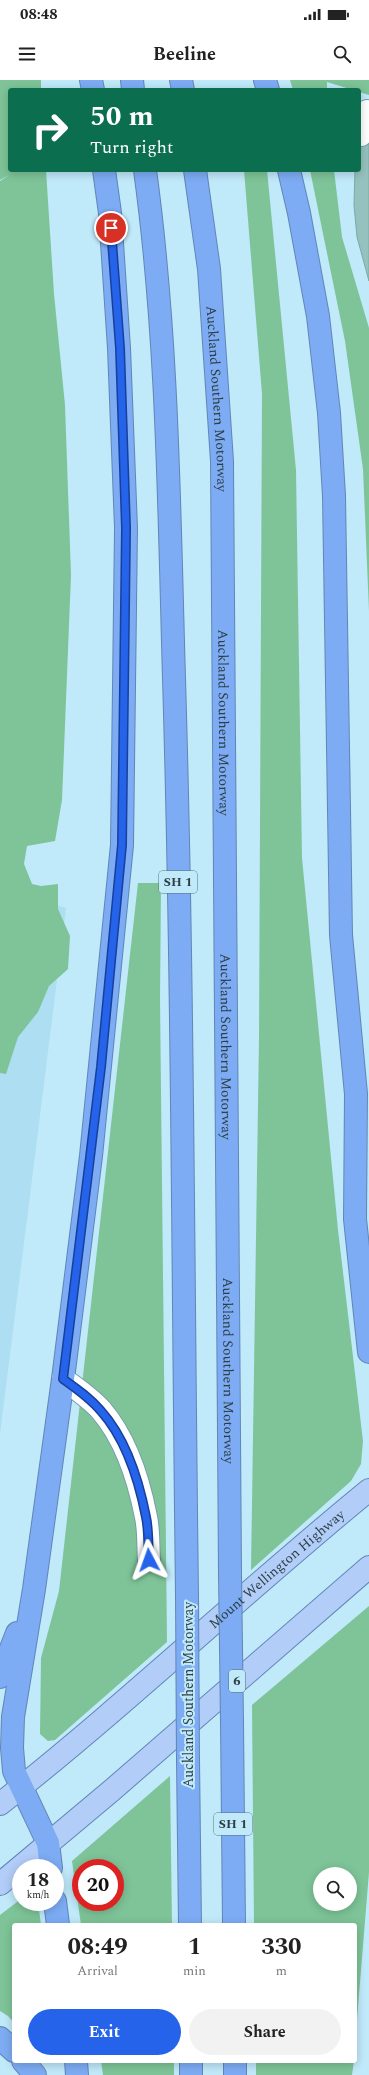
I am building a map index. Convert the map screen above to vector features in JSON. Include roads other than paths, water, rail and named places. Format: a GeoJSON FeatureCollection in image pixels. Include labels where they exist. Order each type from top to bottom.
{"type":"FeatureCollection","features":[{"type":"Feature","properties":{"kind":"highway"},"geometry":{"type":"LineString","coordinates":[[50,1859],[48,1844],[14,1771],[12,1748],[13,1717],[34,1589],[63,1379],[101,1067],[122,845],[126,528],[120,348],[110,213],[104,172]]}},
{"type":"Feature","properties":{"kind":"highway","name":"Auckland Southern Motorway"},"geometry":{"type":"LineString","coordinates":[[145,172],[155,244],[167,451],[176,762],[190,1923]]}},
{"type":"Feature","properties":{"kind":"highway","name":"Auckland Southern Motorway"},"geometry":{"type":"LineString","coordinates":[[195,172],[209,269],[222,461],[234,1923]]}},
{"type":"Feature","properties":{"kind":"highway"},"geometry":{"type":"LineString","coordinates":[[289,172],[299,213],[318,316],[329,413],[334,496],[341,935],[356,1094],[355,1219],[369,1352]]}},
{"type":"Feature","properties":{"kind":"highway"},"geometry":{"type":"LineString","coordinates":[[356,1094],[369,1159]]}},
{"type":"Feature","properties":{"kind":"highway"},"geometry":{"type":"LineString","coordinates":[[0,1677],[34,1589]]}},
{"type":"Feature","properties":{"kind":"highway"},"geometry":{"type":"LineString","coordinates":[[56,1911],[58,1923]]}},
{"type":"Feature","properties":{"kind":"highway"},"geometry":{"type":"LineString","coordinates":[[0,2038],[12,2049]]}},
{"type":"Feature","properties":{"kind":"highway"},"geometry":{"type":"LineString","coordinates":[[25,2063],[35,2075]]}},
{"type":"Feature","properties":{"kind":"highway"},"geometry":{"type":"LineString","coordinates":[[76,2063],[77,2075]]}},
{"type":"Feature","properties":{"kind":"highway"},"geometry":{"type":"LineString","coordinates":[[191,2063],[191,2075]]}},
{"type":"Feature","properties":{"kind":"highway"},"geometry":{"type":"LineString","coordinates":[[235,2063],[236,2075]]}},
{"type":"Feature","properties":{"kind":"main road","name":"Mount Wellington Highway"},"geometry":{"type":"LineString","coordinates":[[0,1804],[313,1535],[369,1490]]}},
{"type":"Feature","properties":{"kind":"main road","name":"6"},"geometry":{"type":"LineString","coordinates":[[0,1884],[369,1566]]}},
{"type":"Feature","properties":{"kind":"lane"},"geometry":{"type":"LineString","coordinates":[[361,135],[367,111],[369,112]]}},
{"type":"Feature","properties":{"kind":"lane"},"geometry":{"type":"LineString","coordinates":[[63,1379],[89,1398],[102,1412],[117,1434],[130,1463],[141,1496],[146,1518],[149,1560]]}}]}
